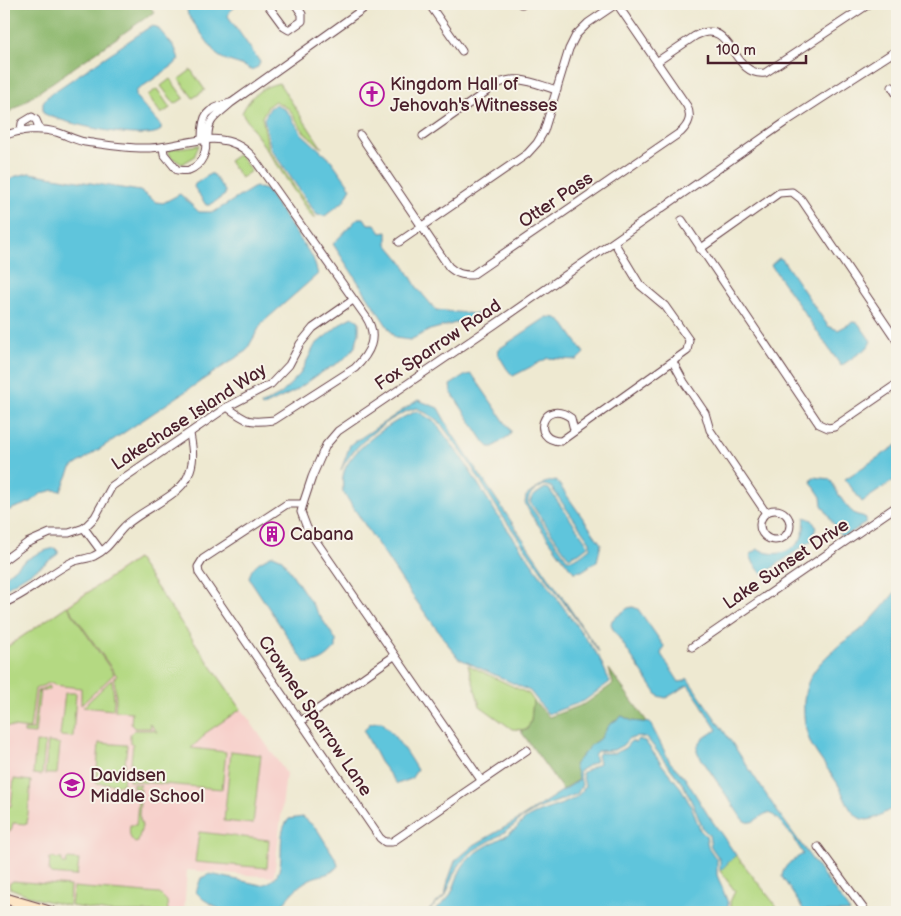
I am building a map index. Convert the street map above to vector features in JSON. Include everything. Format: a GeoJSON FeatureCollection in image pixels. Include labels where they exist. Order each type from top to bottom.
{"type":"FeatureCollection","features":[{"type":"Feature","properties":{"kind":"street"},"geometry":{"type":"LineString","coordinates":[[268,4],[284,27],[289,30],[302,21],[302,14],[295,4]]}},
{"type":"Feature","properties":{"kind":"street"},"geometry":{"type":"LineString","coordinates":[[163,147],[164,154],[176,170],[189,170],[200,162],[207,146],[202,123],[206,114],[216,107],[230,103],[370,4]]}},
{"type":"Feature","properties":{"kind":"street"},"geometry":{"type":"LineString","coordinates":[[429,4],[462,51]]}},
{"type":"Feature","properties":{"kind":"street"},"geometry":{"type":"LineString","coordinates":[[399,242],[527,154],[537,143],[544,131],[569,49],[576,35],[588,23],[617,4]]}},
{"type":"Feature","properties":{"kind":"street","name":"Otter Pass"},"geometry":{"type":"LineString","coordinates":[[360,135],[454,271],[462,275],[472,275],[673,138],[687,126],[690,112],[658,61],[617,4]]}},
{"type":"Feature","properties":{"kind":"street"},"geometry":{"type":"LineString","coordinates":[[658,61],[702,32],[710,32],[717,33],[724,39],[747,70],[757,74],[765,74],[869,4]]}},
{"type":"Feature","properties":{"kind":"street","name":"Fox Sparrow Road"},"geometry":{"type":"LineString","coordinates":[[481,780],[307,528],[301,512],[312,477],[326,445],[338,431],[787,121],[897,50]]}},
{"type":"Feature","properties":{"kind":"street"},"geometry":{"type":"LineString","coordinates":[[424,136],[497,84],[507,79],[518,78],[557,90]]}},
{"type":"Feature","properties":{"kind":"street"},"geometry":{"type":"LineString","coordinates":[[892,87],[897,95]]}},
{"type":"Feature","properties":{"kind":"street"},"geometry":{"type":"LineString","coordinates":[[21,131],[22,124],[26,119],[32,117],[36,120],[40,129]]}},
{"type":"Feature","properties":{"kind":"street"},"geometry":{"type":"LineString","coordinates":[[4,136],[21,131],[40,129],[57,132],[83,142],[131,148],[163,147],[205,139],[235,143],[252,156],[366,317],[373,331],[372,342],[366,357],[355,368],[274,420],[259,422],[245,420],[228,407]]}},
{"type":"Feature","properties":{"kind":"street"},"geometry":{"type":"LineString","coordinates":[[700,249],[780,194],[792,192],[801,199],[897,341]]}},
{"type":"Feature","properties":{"kind":"street"},"geometry":{"type":"LineString","coordinates":[[682,220],[819,424],[828,428],[834,428],[897,384]]}},
{"type":"Feature","properties":{"kind":"street"},"geometry":{"type":"LineString","coordinates":[[574,430],[571,418],[557,411],[548,414],[542,422],[542,430],[546,436],[553,441],[560,441],[687,351],[689,340],[665,306],[640,285],[614,242]]}},
{"type":"Feature","properties":{"kind":"street","name":"Lakechase Island Way"},"geometry":{"type":"LineString","coordinates":[[84,528],[95,517],[112,486],[228,407],[276,380],[289,365],[300,344],[313,328],[353,300]]}},
{"type":"Feature","properties":{"kind":"street"},"geometry":{"type":"LineString","coordinates":[[673,362],[705,413],[710,430],[766,513]]}},
{"type":"Feature","properties":{"kind":"street"},"geometry":{"type":"LineString","coordinates":[[4,603],[18,597],[74,562],[94,556],[108,547],[125,526],[175,491],[187,480],[194,456],[190,434]]}},
{"type":"Feature","properties":{"kind":"street","name":"Crowned Sparrow Lane"},"geometry":{"type":"LineString","coordinates":[[303,504],[287,504],[203,559],[198,567],[199,573],[380,838],[385,842],[392,842],[527,750]]}},
{"type":"Feature","properties":{"kind":"street","name":"Lake Sunset Drive"},"geometry":{"type":"LineString","coordinates":[[692,647],[897,506]]}},
{"type":"Feature","properties":{"kind":"street"},"geometry":{"type":"LineString","coordinates":[[776,510],[782,511],[789,518],[790,528],[784,537],[775,540],[763,534],[760,525],[766,513],[776,510]]}},
{"type":"Feature","properties":{"kind":"street"},"geometry":{"type":"LineString","coordinates":[[4,560],[27,543],[50,533],[69,533],[84,528],[101,551]]}},
{"type":"Feature","properties":{"kind":"street"},"geometry":{"type":"LineString","coordinates":[[301,721],[394,656]]}},
{"type":"Feature","properties":{"kind":"street"},"geometry":{"type":"LineString","coordinates":[[818,847],[866,912]]}},
{"type":"Feature","properties":{"kind":"street"},"geometry":{"type":"LineString","coordinates":[[4,899],[34,912]]}},
{"type":"Feature","properties":{"kind":"street"},"geometry":{"type":"LineString","coordinates":[[4,899],[51,912]]}},
{"type":"Feature","properties":{"kind":"shaded area"},"geometry":{"type":"Polygon","coordinates":[[[137,558],[286,773],[274,877],[187,870],[184,912],[134,912],[44,899],[4,884],[4,648],[137,558]]]}},
{"type":"Feature","properties":{"kind":"green space"},"geometry":{"type":"Polygon","coordinates":[[[4,4],[148,4],[154,12],[4,116],[4,4]]]}},
{"type":"Feature","properties":{"kind":"green space"},"geometry":{"type":"Polygon","coordinates":[[[191,70],[205,90],[193,98],[179,79],[191,70]]]}},
{"type":"Feature","properties":{"kind":"green space"},"geometry":{"type":"Polygon","coordinates":[[[170,79],[184,98],[175,104],[161,86],[170,79]]]}},
{"type":"Feature","properties":{"kind":"green space"},"geometry":{"type":"Polygon","coordinates":[[[279,83],[322,148],[304,132],[289,109],[275,101],[268,106],[262,117],[269,150],[316,218],[313,218],[307,210],[242,113],[257,93],[279,83]]]}},
{"type":"Feature","properties":{"kind":"green space"},"geometry":{"type":"Polygon","coordinates":[[[157,89],[170,108],[161,114],[148,95],[157,89]]]}},
{"type":"Feature","properties":{"kind":"green space"},"geometry":{"type":"Polygon","coordinates":[[[199,145],[194,157],[182,164],[171,157],[169,153],[170,149],[199,145]]]}},
{"type":"Feature","properties":{"kind":"green space"},"geometry":{"type":"Polygon","coordinates":[[[239,154],[251,171],[241,178],[229,161],[239,154]]]}},
{"type":"Feature","properties":{"kind":"green space"},"geometry":{"type":"Polygon","coordinates":[[[137,559],[241,709],[204,734],[191,748],[226,752],[222,789],[129,781],[133,744],[130,743],[130,734],[134,730],[153,730],[158,733],[149,723],[151,728],[134,728],[131,724],[132,712],[115,711],[114,677],[117,676],[68,606],[137,559]]]}},
{"type":"Feature","properties":{"kind":"green space"},"geometry":{"type":"Polygon","coordinates":[[[67,606],[114,674],[81,705],[81,688],[49,683],[35,689],[30,729],[5,726],[4,731],[4,649],[67,606]]]}},
{"type":"Feature","properties":{"kind":"green space"},"geometry":{"type":"Polygon","coordinates":[[[468,665],[529,694],[533,700],[531,721],[527,730],[512,729],[480,706],[468,665]]]}},
{"type":"Feature","properties":{"kind":"green space"},"geometry":{"type":"Polygon","coordinates":[[[609,669],[648,723],[632,721],[622,716],[609,725],[601,738],[592,744],[574,765],[580,779],[563,790],[520,730],[527,730],[531,721],[533,700],[549,717],[585,704],[613,684],[609,669]]]}},
{"type":"Feature","properties":{"kind":"green space"},"geometry":{"type":"Polygon","coordinates":[[[112,679],[113,710],[83,707],[112,679]]]}},
{"type":"Feature","properties":{"kind":"green space"},"geometry":{"type":"Polygon","coordinates":[[[49,686],[49,690],[40,690],[35,734],[24,733],[24,730],[33,730],[37,691],[49,686]]]}},
{"type":"Feature","properties":{"kind":"green space"},"geometry":{"type":"Polygon","coordinates":[[[65,693],[76,693],[73,737],[60,736],[65,693]]]}},
{"type":"Feature","properties":{"kind":"green space"},"geometry":{"type":"Polygon","coordinates":[[[36,742],[45,743],[42,775],[33,774],[36,742]]]}},
{"type":"Feature","properties":{"kind":"green space"},"geometry":{"type":"Polygon","coordinates":[[[48,742],[60,744],[57,774],[45,774],[48,742]]]}},
{"type":"Feature","properties":{"kind":"green space"},"geometry":{"type":"Polygon","coordinates":[[[99,743],[127,745],[123,785],[96,783],[99,743]]]}},
{"type":"Feature","properties":{"kind":"green space"},"geometry":{"type":"Polygon","coordinates":[[[231,751],[261,755],[253,824],[224,821],[231,751]]]}},
{"type":"Feature","properties":{"kind":"green space"},"geometry":{"type":"Polygon","coordinates":[[[14,779],[31,781],[27,824],[13,823],[11,831],[4,831],[4,806],[11,806],[14,779]]]}},
{"type":"Feature","properties":{"kind":"green space"},"geometry":{"type":"Polygon","coordinates":[[[133,784],[141,785],[139,788],[141,789],[139,815],[142,826],[138,842],[135,843],[131,837],[130,825],[136,825],[139,789],[133,788],[133,784]]]}},
{"type":"Feature","properties":{"kind":"green space"},"geometry":{"type":"Polygon","coordinates":[[[199,832],[269,840],[267,868],[195,862],[199,832]]]}},
{"type":"Feature","properties":{"kind":"green space"},"geometry":{"type":"Polygon","coordinates":[[[736,855],[781,912],[732,912],[730,902],[735,891],[720,871],[736,855]]]}},
{"type":"Feature","properties":{"kind":"green space"},"geometry":{"type":"Polygon","coordinates":[[[50,858],[62,859],[62,864],[66,864],[67,859],[79,860],[77,875],[51,874],[49,872],[50,858]]]}},
{"type":"Feature","properties":{"kind":"green space"},"geometry":{"type":"Polygon","coordinates":[[[13,881],[70,886],[69,906],[38,899],[10,888],[9,884],[13,881]]]}},
{"type":"Feature","properties":{"kind":"green space"},"geometry":{"type":"Polygon","coordinates":[[[73,887],[160,894],[167,901],[168,912],[109,912],[71,906],[73,887]]]}},
{"type":"Feature","properties":{"kind":"water"},"geometry":{"type":"Polygon","coordinates":[[[193,4],[239,4],[230,11],[228,16],[260,62],[258,67],[251,70],[216,54],[188,15],[187,10],[193,4]]]}},
{"type":"Feature","properties":{"kind":"water"},"geometry":{"type":"Polygon","coordinates":[[[151,26],[157,27],[175,48],[179,59],[174,65],[136,91],[136,97],[161,126],[161,130],[139,134],[122,133],[67,122],[43,113],[43,102],[49,95],[151,26]]]}},
{"type":"Feature","properties":{"kind":"water"},"geometry":{"type":"Polygon","coordinates":[[[276,104],[287,111],[302,134],[331,160],[351,188],[344,201],[325,216],[317,215],[271,149],[264,119],[270,108],[276,104]]]}},
{"type":"Feature","properties":{"kind":"water"},"geometry":{"type":"Polygon","coordinates":[[[29,173],[140,191],[156,202],[163,203],[180,194],[199,212],[214,212],[255,187],[266,190],[313,258],[318,274],[262,323],[246,351],[71,468],[61,491],[54,490],[42,493],[31,502],[4,512],[4,186],[13,177],[29,173]]]}},
{"type":"Feature","properties":{"kind":"water"},"geometry":{"type":"Polygon","coordinates":[[[213,174],[225,191],[225,195],[210,205],[206,205],[194,187],[195,184],[213,174]]]}},
{"type":"Feature","properties":{"kind":"water"},"geometry":{"type":"Polygon","coordinates":[[[358,218],[364,218],[368,224],[375,224],[381,233],[387,232],[387,244],[402,262],[418,289],[436,310],[476,314],[484,312],[481,316],[430,330],[410,340],[395,338],[333,244],[358,218]]]}},
{"type":"Feature","properties":{"kind":"water"},"geometry":{"type":"Polygon","coordinates":[[[779,258],[782,259],[828,326],[838,330],[853,322],[858,323],[871,341],[868,347],[841,366],[771,265],[779,258]]]}},
{"type":"Feature","properties":{"kind":"water"},"geometry":{"type":"Polygon","coordinates":[[[352,317],[359,321],[359,333],[355,347],[343,360],[295,391],[262,407],[261,405],[281,394],[300,374],[315,345],[344,321],[352,317]]]}},
{"type":"Feature","properties":{"kind":"water"},"geometry":{"type":"Polygon","coordinates":[[[547,317],[557,318],[564,324],[584,353],[577,360],[548,358],[513,376],[498,354],[499,349],[547,317]]]}},
{"type":"Feature","properties":{"kind":"water"},"geometry":{"type":"Polygon","coordinates":[[[472,374],[511,431],[510,435],[493,447],[489,447],[485,443],[451,392],[450,385],[466,375],[472,374]]]}},
{"type":"Feature","properties":{"kind":"water"},"geometry":{"type":"Polygon","coordinates":[[[418,400],[438,408],[453,435],[599,652],[501,514],[468,461],[438,420],[417,408],[407,411],[373,432],[354,451],[341,470],[350,445],[418,400]]]}},
{"type":"Feature","properties":{"kind":"water"},"geometry":{"type":"Polygon","coordinates":[[[417,411],[435,422],[465,463],[498,516],[599,657],[610,682],[584,701],[548,714],[530,691],[458,658],[409,591],[343,492],[343,476],[346,466],[362,446],[396,421],[417,411]]]}},
{"type":"Feature","properties":{"kind":"water"},"geometry":{"type":"Polygon","coordinates":[[[897,445],[897,478],[862,502],[845,479],[897,445]]]}},
{"type":"Feature","properties":{"kind":"water"},"geometry":{"type":"Polygon","coordinates":[[[813,477],[830,479],[847,506],[855,514],[866,518],[866,523],[847,535],[841,536],[822,505],[821,497],[811,482],[813,477]]]}},
{"type":"Feature","properties":{"kind":"water"},"geometry":{"type":"Polygon","coordinates":[[[556,480],[601,544],[597,561],[582,571],[574,572],[570,568],[531,515],[525,503],[526,496],[544,483],[556,480]],[[544,485],[536,490],[529,497],[528,503],[567,559],[573,559],[590,548],[590,542],[551,487],[544,485]]]}},
{"type":"Feature","properties":{"kind":"water"},"geometry":{"type":"Polygon","coordinates":[[[545,488],[549,489],[587,543],[588,546],[579,553],[569,557],[567,555],[530,502],[532,497],[545,488]]]}},
{"type":"Feature","properties":{"kind":"water"},"geometry":{"type":"Polygon","coordinates":[[[805,517],[812,520],[816,527],[812,540],[762,574],[750,555],[758,549],[774,554],[785,552],[795,546],[801,538],[805,517]]]}},
{"type":"Feature","properties":{"kind":"water"},"geometry":{"type":"Polygon","coordinates":[[[55,548],[58,554],[4,589],[4,578],[15,568],[27,559],[55,548]]]}},
{"type":"Feature","properties":{"kind":"water"},"geometry":{"type":"Polygon","coordinates":[[[273,555],[282,559],[336,640],[336,648],[319,661],[305,663],[249,578],[255,566],[273,555]]]}},
{"type":"Feature","properties":{"kind":"water"},"geometry":{"type":"Polygon","coordinates":[[[897,590],[897,809],[892,809],[867,820],[854,814],[836,781],[812,746],[805,725],[804,701],[809,681],[818,665],[869,622],[897,590]]]}},
{"type":"Feature","properties":{"kind":"water"},"geometry":{"type":"Polygon","coordinates":[[[628,608],[638,609],[664,646],[661,654],[679,682],[685,681],[687,678],[777,811],[850,912],[805,912],[782,877],[786,866],[803,854],[787,830],[772,814],[768,813],[750,822],[743,820],[697,752],[698,745],[706,736],[717,730],[702,705],[688,685],[666,698],[658,696],[613,629],[612,620],[628,608]]]}},
{"type":"Feature","properties":{"kind":"water"},"geometry":{"type":"Polygon","coordinates":[[[622,716],[632,721],[650,723],[670,762],[685,778],[736,855],[720,871],[720,860],[711,847],[709,835],[703,829],[684,786],[647,738],[636,736],[629,738],[623,745],[614,750],[597,751],[594,755],[596,761],[579,771],[582,785],[577,794],[537,809],[497,837],[474,850],[463,860],[454,873],[446,895],[427,912],[445,895],[455,861],[474,845],[516,821],[579,780],[574,765],[592,744],[601,738],[609,725],[622,716]]]}},
{"type":"Feature","properties":{"kind":"water"},"geometry":{"type":"Polygon","coordinates":[[[382,722],[409,757],[417,770],[411,779],[397,784],[380,762],[364,731],[369,724],[382,722]]]}},
{"type":"Feature","properties":{"kind":"water"},"geometry":{"type":"Polygon","coordinates":[[[638,739],[645,741],[681,788],[692,808],[700,830],[706,836],[708,847],[717,860],[717,875],[728,903],[728,912],[432,912],[449,897],[462,867],[470,857],[516,829],[528,817],[573,799],[585,786],[582,773],[599,763],[597,755],[599,753],[615,753],[625,748],[631,741],[636,742],[638,739]]]}},
{"type":"Feature","properties":{"kind":"water"},"geometry":{"type":"Polygon","coordinates":[[[303,817],[317,829],[337,861],[338,866],[332,872],[314,877],[300,885],[277,912],[224,912],[203,899],[196,892],[201,878],[210,874],[261,885],[271,881],[277,874],[280,866],[284,827],[289,819],[303,817]]]}},
{"type":"Feature","properties":{"kind":"place","name":"Kingdom Hall of Jehovah's Witnesses"},"geometry":{"type":"Point","coordinates":[372,94]}},
{"type":"Feature","properties":{"kind":"place","name":"Cabana"},"geometry":{"type":"Point","coordinates":[272,534]}},
{"type":"Feature","properties":{"kind":"place","name":"Davidsen Middle School"},"geometry":{"type":"Point","coordinates":[72,785]}}]}
